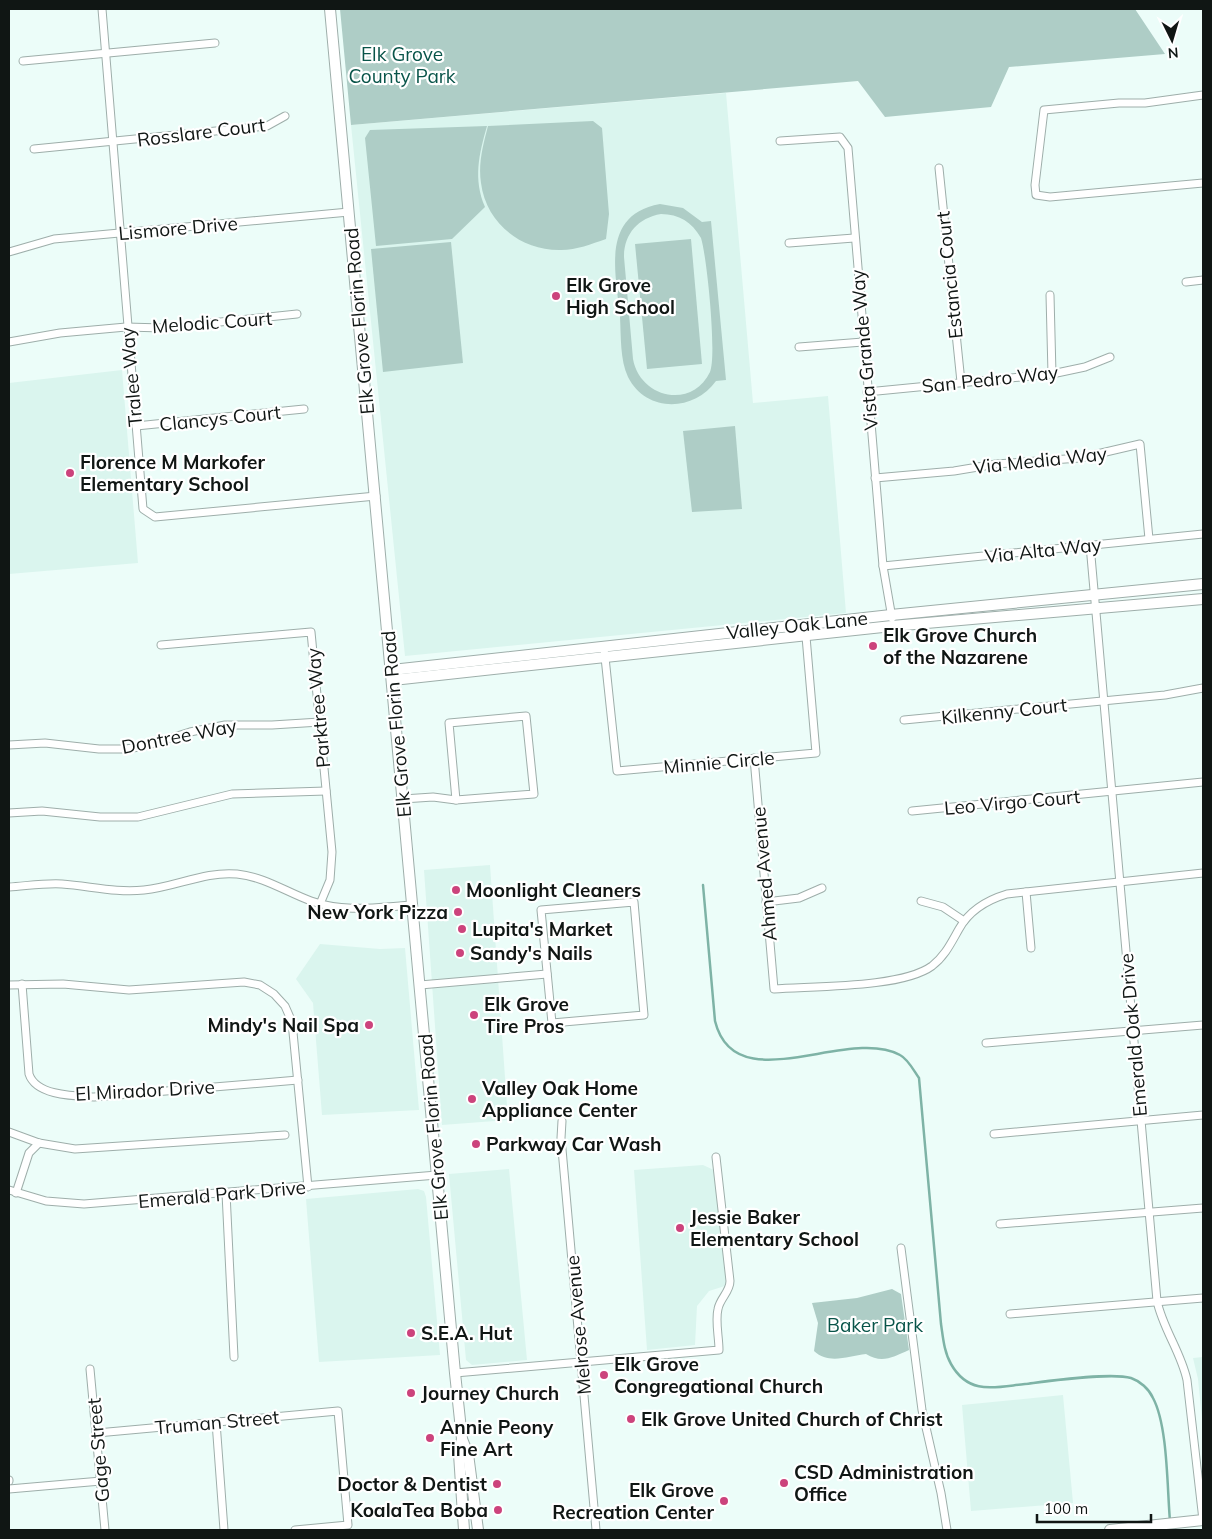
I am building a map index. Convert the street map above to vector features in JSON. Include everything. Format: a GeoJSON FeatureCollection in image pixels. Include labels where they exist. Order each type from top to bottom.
{"type":"FeatureCollection","features":[{"type":"Feature","properties":{"kind":"main road","name":"Elk Grove Florin Road"},"geometry":{"type":"LineString","coordinates":[[330,9],[455,1373],[462,1439],[468,1454],[478,1530]]}},
{"type":"Feature","properties":{"kind":"main road","name":"Valley Oak Lane"},"geometry":{"type":"LineString","coordinates":[[604,653],[891,615],[1203,584]]}},
{"type":"Feature","properties":{"kind":"main road","name":"Valley Oak Lane"},"geometry":{"type":"LineString","coordinates":[[392,675],[604,653],[806,637],[892,626],[1203,598]]}},
{"type":"Feature","properties":{"kind":"main road","name":"Elk Grove Florin Road"},"geometry":{"type":"LineString","coordinates":[[462,1439],[459,1454],[464,1530]]}},
{"type":"Feature","properties":{"kind":"main road"},"geometry":{"type":"LineString","coordinates":[[1110,1530],[1187,1524],[1203,1520]]}},
{"type":"Feature","properties":{"kind":"street","name":"Tralee Way"},"geometry":{"type":"LineString","coordinates":[[102,9],[122,234],[120,245],[126,327],[143,509],[155,517],[376,496]]}},
{"type":"Feature","properties":{"kind":"street"},"geometry":{"type":"LineString","coordinates":[[23,61],[216,43]]}},
{"type":"Feature","properties":{"kind":"street"},"geometry":{"type":"LineString","coordinates":[[1203,95],[1145,103],[1119,102],[1044,110],[1035,185],[1036,195],[1050,197],[1203,183]]}},
{"type":"Feature","properties":{"kind":"street","name":"Rosslare Court"},"geometry":{"type":"LineString","coordinates":[[34,149],[267,126],[285,116]]}},
{"type":"Feature","properties":{"kind":"street","name":"Vista Grande Way"},"geometry":{"type":"LineString","coordinates":[[780,140],[829,136],[840,137],[846,142],[883,566],[892,626]]}},
{"type":"Feature","properties":{"kind":"street","name":"Estancia Court"},"geometry":{"type":"LineString","coordinates":[[939,168],[961,382]]}},
{"type":"Feature","properties":{"kind":"street","name":"Lismore Drive"},"geometry":{"type":"LineString","coordinates":[[9,252],[45,240],[349,212]]}},
{"type":"Feature","properties":{"kind":"street"},"geometry":{"type":"LineString","coordinates":[[788,243],[854,238]]}},
{"type":"Feature","properties":{"kind":"street"},"geometry":{"type":"LineString","coordinates":[[1186,282],[1203,280]]}},
{"type":"Feature","properties":{"kind":"street"},"geometry":{"type":"LineString","coordinates":[[1050,295],[1052,374]]}},
{"type":"Feature","properties":{"kind":"street","name":"Melodic Court"},"geometry":{"type":"LineString","coordinates":[[9,342],[60,333],[126,327],[163,328],[297,314]]}},
{"type":"Feature","properties":{"kind":"street"},"geometry":{"type":"LineString","coordinates":[[799,347],[863,342]]}},
{"type":"Feature","properties":{"kind":"street","name":"San Pedro Way"},"geometry":{"type":"LineString","coordinates":[[867,392],[1052,374],[1085,367],[1110,357]]}},
{"type":"Feature","properties":{"kind":"street","name":"Clancys Court"},"geometry":{"type":"LineString","coordinates":[[136,426],[304,409]]}},
{"type":"Feature","properties":{"kind":"street","name":"Via Media Way"},"geometry":{"type":"LineString","coordinates":[[875,478],[954,471],[996,464],[1080,458],[1140,444],[1150,539]]}},
{"type":"Feature","properties":{"kind":"street","name":"Via Alta Way"},"geometry":{"type":"LineString","coordinates":[[883,566],[1203,534]]}},
{"type":"Feature","properties":{"kind":"street","name":"Emerald Oak Drive"},"geometry":{"type":"LineString","coordinates":[[1090,545],[1157,1301],[1165,1328],[1182,1361],[1187,1380],[1203,1520]]}},
{"type":"Feature","properties":{"kind":"street","name":"Minnie Circle"},"geometry":{"type":"LineString","coordinates":[[604,653],[617,771],[816,753],[805,625]]}},
{"type":"Feature","properties":{"kind":"street","name":"Parktree Way"},"geometry":{"type":"LineString","coordinates":[[161,645],[312,632],[332,862],[327,888],[320,904]]}},
{"type":"Feature","properties":{"kind":"street","name":"Kilkenny Court"},"geometry":{"type":"LineString","coordinates":[[904,720],[1165,695],[1203,688]]}},
{"type":"Feature","properties":{"kind":"street"},"geometry":{"type":"LineString","coordinates":[[403,799],[432,797],[456,800],[534,794],[526,716],[449,723],[456,800]]}},
{"type":"Feature","properties":{"kind":"street","name":"Dontree Way"},"geometry":{"type":"LineString","coordinates":[[9,745],[45,743],[99,749],[126,748],[145,746],[190,732],[225,725],[320,722]]}},
{"type":"Feature","properties":{"kind":"street","name":"Ahmed Avenue"},"geometry":{"type":"LineString","coordinates":[[754,758],[774,989],[910,977],[926,970],[940,959],[964,921]]}},
{"type":"Feature","properties":{"kind":"street","name":"Leo Virgo Court"},"geometry":{"type":"LineString","coordinates":[[912,811],[1112,793],[1203,782]]}},
{"type":"Feature","properties":{"kind":"street"},"geometry":{"type":"LineString","coordinates":[[9,813],[42,812],[100,817],[138,817],[232,794],[326,791]]}},
{"type":"Feature","properties":{"kind":"street"},"geometry":{"type":"LineString","coordinates":[[921,901],[943,907],[964,921],[975,910],[990,900],[1007,894],[1203,873]]}},
{"type":"Feature","properties":{"kind":"street"},"geometry":{"type":"LineString","coordinates":[[9,887],[60,884],[126,892],[164,887],[210,875],[234,874],[265,880],[320,904],[362,909],[413,905]]}},
{"type":"Feature","properties":{"kind":"street"},"geometry":{"type":"LineString","coordinates":[[766,902],[799,898],[822,888]]}},
{"type":"Feature","properties":{"kind":"street"},"geometry":{"type":"LineString","coordinates":[[1026,892],[1031,948]]}},
{"type":"Feature","properties":{"kind":"street"},"geometry":{"type":"LineString","coordinates":[[634,902],[644,1015],[552,1022],[547,974],[541,910],[634,902]]}},
{"type":"Feature","properties":{"kind":"street"},"geometry":{"type":"LineString","coordinates":[[420,985],[547,974]]}},
{"type":"Feature","properties":{"kind":"street"},"geometry":{"type":"LineString","coordinates":[[9,985],[63,984],[129,990],[244,982],[260,985],[274,994],[289,1014],[293,1030],[308,1187]]}},
{"type":"Feature","properties":{"kind":"street","name":"El Mirador Drive"},"geometry":{"type":"LineString","coordinates":[[22,984],[29,1074],[34,1083],[44,1088],[69,1095],[94,1096],[298,1080]]}},
{"type":"Feature","properties":{"kind":"street"},"geometry":{"type":"LineString","coordinates":[[986,1043],[1203,1025]]}},
{"type":"Feature","properties":{"kind":"street"},"geometry":{"type":"LineString","coordinates":[[994,1134],[1203,1115]]}},
{"type":"Feature","properties":{"kind":"street","name":"Melrose Avenue"},"geometry":{"type":"LineString","coordinates":[[562,1121],[561,1138],[596,1530]]}},
{"type":"Feature","properties":{"kind":"street"},"geometry":{"type":"LineString","coordinates":[[9,1132],[39,1143],[75,1149],[285,1135]]}},
{"type":"Feature","properties":{"kind":"street"},"geometry":{"type":"LineString","coordinates":[[12,1192],[30,1153],[39,1143]]}},
{"type":"Feature","properties":{"kind":"street"},"geometry":{"type":"LineString","coordinates":[[455,1373],[720,1350],[717,1314],[723,1295],[730,1286],[730,1280],[716,1157]]}},
{"type":"Feature","properties":{"kind":"street","name":"Emerald Park Drive"},"geometry":{"type":"LineString","coordinates":[[12,1192],[46,1201],[84,1204],[437,1176]]}},
{"type":"Feature","properties":{"kind":"street"},"geometry":{"type":"LineString","coordinates":[[226,1193],[234,1357]]}},
{"type":"Feature","properties":{"kind":"street"},"geometry":{"type":"LineString","coordinates":[[1000,1224],[1203,1208]]}},
{"type":"Feature","properties":{"kind":"street"},"geometry":{"type":"LineString","coordinates":[[901,1248],[922,1410],[941,1493],[947,1530]]}},
{"type":"Feature","properties":{"kind":"street"},"geometry":{"type":"LineString","coordinates":[[1010,1314],[1203,1298]]}},
{"type":"Feature","properties":{"kind":"street","name":"Gage Street"},"geometry":{"type":"LineString","coordinates":[[90,1369],[105,1530]]}},
{"type":"Feature","properties":{"kind":"street","name":"Truman Street"},"geometry":{"type":"LineString","coordinates":[[97,1433],[338,1411],[348,1525],[295,1530]]}},
{"type":"Feature","properties":{"kind":"street"},"geometry":{"type":"LineString","coordinates":[[216,1422],[224,1530]]}},
{"type":"Feature","properties":{"kind":"street"},"geometry":{"type":"LineString","coordinates":[[9,1490],[101,1481]]}},
{"type":"Feature","properties":{"kind":"shaded area","name":"Elk Grove High School"},"geometry":{"type":"Polygon","coordinates":[[[726,93],[753,403],[828,396],[846,613],[405,656],[351,125],[726,93]]]}},
{"type":"Feature","properties":{"kind":"shaded area","name":"Florence M Markofer Elementary School"},"geometry":{"type":"Polygon","coordinates":[[[122,370],[138,563],[9,574],[9,383],[122,370]]]}},
{"type":"Feature","properties":{"kind":"shaded area"},"geometry":{"type":"Polygon","coordinates":[[[490,865],[508,1120],[442,1125],[424,870],[490,865]]]}},
{"type":"Feature","properties":{"kind":"shaded area"},"geometry":{"type":"Polygon","coordinates":[[[320,944],[380,949],[405,948],[419,1110],[322,1115],[313,1003],[296,979],[320,944]]]}},
{"type":"Feature","properties":{"kind":"shaded area","name":"Jessie Baker Elementary School"},"geometry":{"type":"Polygon","coordinates":[[[703,1165],[716,1171],[728,1285],[709,1291],[697,1306],[695,1345],[647,1350],[634,1170],[703,1165]]]}},
{"type":"Feature","properties":{"kind":"shaded area"},"geometry":{"type":"Polygon","coordinates":[[[509,1169],[527,1360],[472,1365],[466,1360],[449,1174],[509,1169]]]}},
{"type":"Feature","properties":{"kind":"shaded area"},"geometry":{"type":"Polygon","coordinates":[[[418,1189],[424,1191],[426,1197],[440,1355],[319,1362],[306,1199],[418,1189]]]}},
{"type":"Feature","properties":{"kind":"shaded area"},"geometry":{"type":"Polygon","coordinates":[[[1203,1357],[1203,1429],[1198,1379],[1193,1358],[1203,1357]]]}},
{"type":"Feature","properties":{"kind":"shaded area"},"geometry":{"type":"Polygon","coordinates":[[[1063,1395],[1073,1503],[971,1511],[962,1405],[1063,1395]]]}},
{"type":"Feature","properties":{"kind":"green space","name":"Elk Grove County Park"},"geometry":{"type":"Polygon","coordinates":[[[340,9],[1135,9],[1165,54],[1009,67],[991,107],[885,117],[858,81],[351,125],[340,9]]]}},
{"type":"Feature","properties":{"kind":"green space"},"geometry":{"type":"Polygon","coordinates":[[[593,121],[602,128],[609,214],[606,239],[573,249],[561,250],[532,246],[519,240],[498,222],[484,197],[480,176],[483,147],[488,126],[593,121]]]}},
{"type":"Feature","properties":{"kind":"green space"},"geometry":{"type":"Polygon","coordinates":[[[487,126],[478,166],[479,186],[485,207],[452,239],[376,246],[365,138],[370,130],[487,126]]]}},
{"type":"Feature","properties":{"kind":"green space"},"geometry":{"type":"Polygon","coordinates":[[[660,204],[683,208],[702,222],[711,221],[726,380],[716,381],[696,399],[683,403],[670,404],[646,397],[636,389],[625,370],[621,348],[616,282],[616,248],[620,233],[628,220],[641,210],[660,204]],[[668,214],[653,216],[639,223],[630,234],[624,257],[633,359],[638,372],[645,383],[656,390],[667,394],[680,395],[702,384],[710,372],[712,362],[712,328],[701,238],[689,223],[679,217],[668,214]]]}},
{"type":"Feature","properties":{"kind":"green space"},"geometry":{"type":"Polygon","coordinates":[[[691,239],[702,364],[647,369],[635,244],[691,239]]]}},
{"type":"Feature","properties":{"kind":"green space"},"geometry":{"type":"Polygon","coordinates":[[[451,242],[463,363],[383,372],[371,249],[451,242]]]}},
{"type":"Feature","properties":{"kind":"green space"},"geometry":{"type":"Polygon","coordinates":[[[735,426],[742,509],[692,512],[683,431],[735,426]]]}},
{"type":"Feature","properties":{"kind":"green space","name":"Baker Park"},"geometry":{"type":"Polygon","coordinates":[[[892,1289],[901,1294],[909,1350],[893,1357],[882,1359],[866,1354],[832,1359],[826,1358],[814,1351],[818,1323],[812,1303],[857,1298],[892,1289]]]}},
{"type":"Feature","properties":{"kind":"waterway"},"geometry":{"type":"LineString","coordinates":[[703,885],[715,1021],[727,1045],[745,1056],[768,1060],[795,1058],[852,1049],[878,1049],[903,1057],[919,1078],[941,1324],[947,1355],[958,1374],[966,1381],[984,1387],[1004,1387],[1095,1376],[1122,1376],[1141,1383],[1153,1398],[1162,1424],[1170,1521]]}},
{"type":"Feature","properties":{"kind":"place","name":"Elk Grove High School"},"geometry":{"type":"Point","coordinates":[556,296]}},
{"type":"Feature","properties":{"kind":"place","name":"Florence M Markofer Elementary School"},"geometry":{"type":"Point","coordinates":[70,473]}},
{"type":"Feature","properties":{"kind":"place","name":"Elk Grove Church of the Nazarene"},"geometry":{"type":"Point","coordinates":[873,646]}},
{"type":"Feature","properties":{"kind":"place","name":"Moonlight Cleaners"},"geometry":{"type":"Point","coordinates":[456,890]}},
{"type":"Feature","properties":{"kind":"place","name":"New York Pizza"},"geometry":{"type":"Point","coordinates":[458,912]}},
{"type":"Feature","properties":{"kind":"place","name":"Lupita's Market"},"geometry":{"type":"Point","coordinates":[462,929]}},
{"type":"Feature","properties":{"kind":"place","name":"Sandy's Nails"},"geometry":{"type":"Point","coordinates":[460,953]}},
{"type":"Feature","properties":{"kind":"place","name":"Elk Grove Tire Pros"},"geometry":{"type":"Point","coordinates":[474,1015]}},
{"type":"Feature","properties":{"kind":"place","name":"Mindy's Nail Spa"},"geometry":{"type":"Point","coordinates":[369,1025]}},
{"type":"Feature","properties":{"kind":"place","name":"Valley Oak Home Appliance Center"},"geometry":{"type":"Point","coordinates":[472,1099]}},
{"type":"Feature","properties":{"kind":"place","name":"Parkway Car Wash"},"geometry":{"type":"Point","coordinates":[476,1144]}},
{"type":"Feature","properties":{"kind":"place","name":"Jessie Baker Elementary School"},"geometry":{"type":"Point","coordinates":[680,1228]}},
{"type":"Feature","properties":{"kind":"place","name":"S.E.A. Hut"},"geometry":{"type":"Point","coordinates":[411,1333]}},
{"type":"Feature","properties":{"kind":"place","name":"Elk Grove Congregational Church"},"geometry":{"type":"Point","coordinates":[604,1375]}},
{"type":"Feature","properties":{"kind":"place","name":"Journey Church"},"geometry":{"type":"Point","coordinates":[411,1393]}},
{"type":"Feature","properties":{"kind":"place","name":"Elk Grove United Church of Christ"},"geometry":{"type":"Point","coordinates":[631,1419]}},
{"type":"Feature","properties":{"kind":"place","name":"Annie Peony Fine Art"},"geometry":{"type":"Point","coordinates":[430,1438]}},
{"type":"Feature","properties":{"kind":"place","name":"CSD Administration Office"},"geometry":{"type":"Point","coordinates":[784,1483]}},
{"type":"Feature","properties":{"kind":"place","name":"Doctor & Dentist"},"geometry":{"type":"Point","coordinates":[497,1484]}},
{"type":"Feature","properties":{"kind":"place","name":"Elk Grove Recreation Center"},"geometry":{"type":"Point","coordinates":[724,1501]}},
{"type":"Feature","properties":{"kind":"place","name":"KoalaTea Boba"},"geometry":{"type":"Point","coordinates":[498,1510]}}]}
